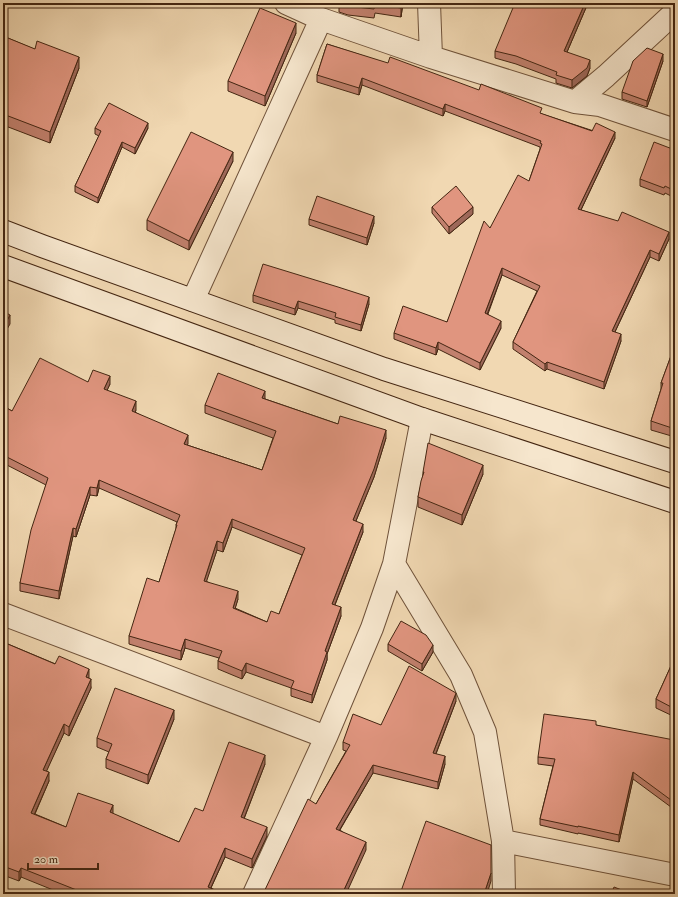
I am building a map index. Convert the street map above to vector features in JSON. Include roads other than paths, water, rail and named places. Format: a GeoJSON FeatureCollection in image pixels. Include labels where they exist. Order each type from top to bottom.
{"type":"FeatureCollection","features":[{"type":"Feature","properties":{"kind":"street"},"geometry":{"type":"LineString","coordinates":[[286,3],[321,19],[431,57],[575,102],[600,105],[675,130]]}},
{"type":"Feature","properties":{"kind":"street"},"geometry":{"type":"LineString","coordinates":[[429,3],[431,57]]}},
{"type":"Feature","properties":{"kind":"street"},"geometry":{"type":"LineString","coordinates":[[575,102],[606,76],[675,12]]}},
{"type":"Feature","properties":{"kind":"street"},"geometry":{"type":"LineString","coordinates":[[193,300],[321,19]]}},
{"type":"Feature","properties":{"kind":"street"},"geometry":{"type":"LineString","coordinates":[[600,105],[606,76]]}},
{"type":"Feature","properties":{"kind":"street"},"geometry":{"type":"LineString","coordinates":[[3,231],[384,369],[675,462]]}},
{"type":"Feature","properties":{"kind":"street"},"geometry":{"type":"LineString","coordinates":[[3,266],[422,419],[675,502]]}},
{"type":"Feature","properties":{"kind":"street"},"geometry":{"type":"LineString","coordinates":[[380,404],[384,369]]}},
{"type":"Feature","properties":{"kind":"street"},"geometry":{"type":"LineString","coordinates":[[254,894],[326,737],[372,628],[394,564],[422,419]]}},
{"type":"Feature","properties":{"kind":"street"},"geometry":{"type":"LineString","coordinates":[[394,564],[461,676],[485,732],[503,841],[504,894]]}},
{"type":"Feature","properties":{"kind":"street"},"geometry":{"type":"LineString","coordinates":[[3,614],[326,737]]}},
{"type":"Feature","properties":{"kind":"street"},"geometry":{"type":"LineString","coordinates":[[503,841],[675,875]]}}]}
